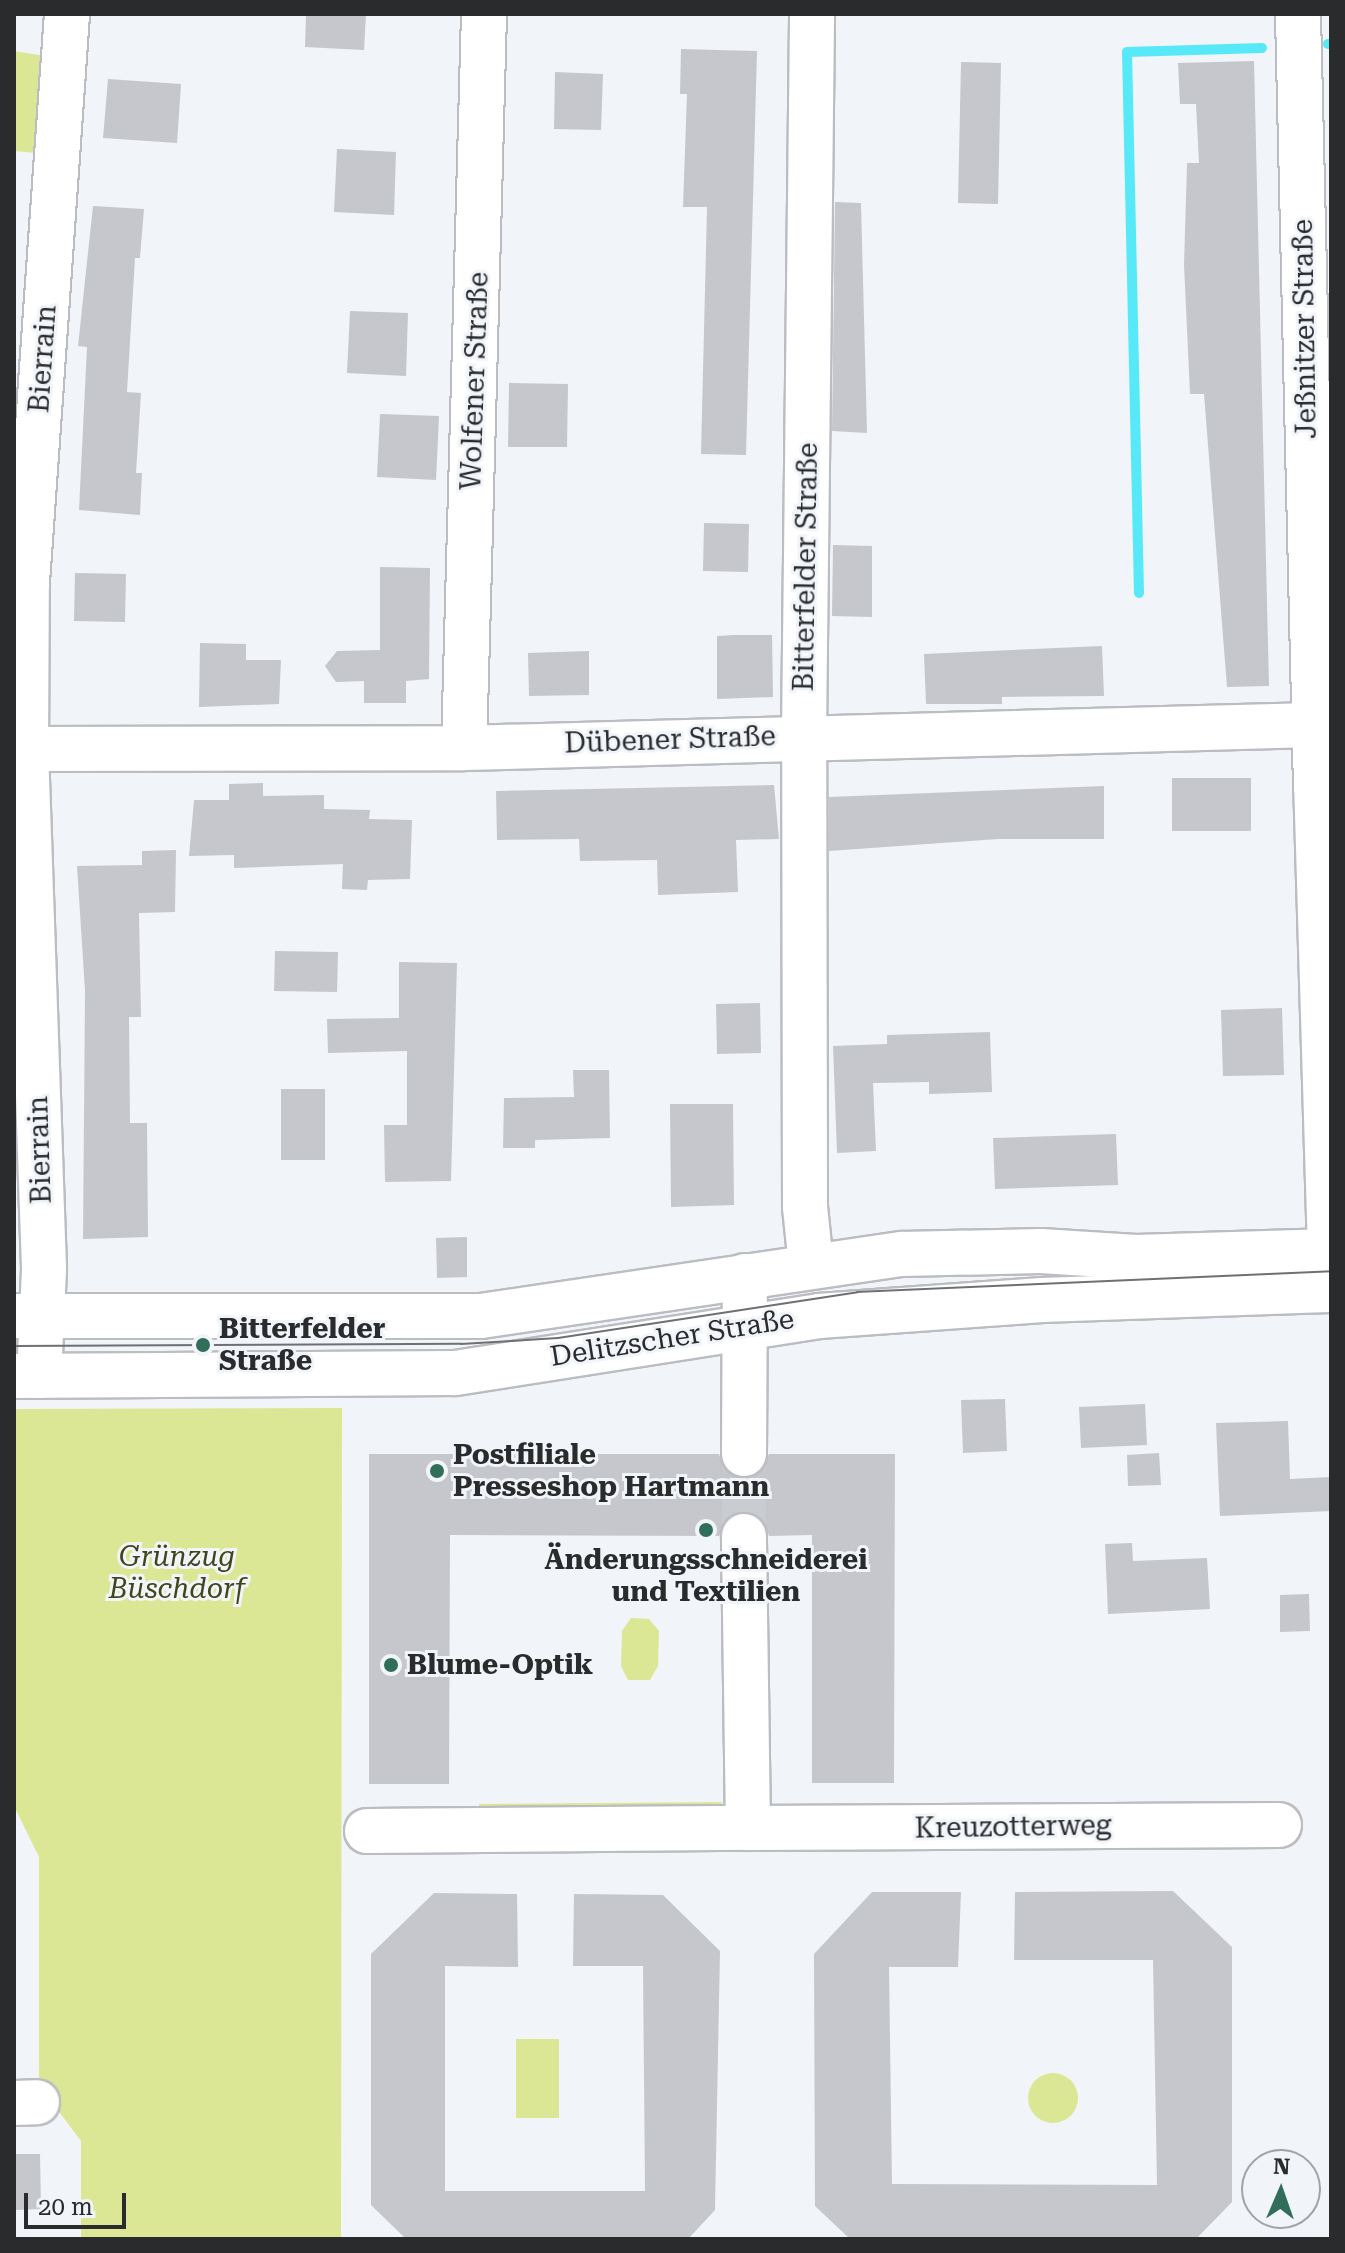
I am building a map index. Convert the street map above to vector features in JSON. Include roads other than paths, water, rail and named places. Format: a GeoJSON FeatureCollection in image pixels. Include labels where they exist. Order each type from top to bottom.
{"type":"FeatureCollection","features":[{"type":"Feature","properties":{"kind":"street","name":"Bierrain"},"geometry":{"type":"LineString","coordinates":[[26,1376],[28,1316],[44,1268],[26,749],[27,582],[67,14]]}},
{"type":"Feature","properties":{"kind":"street","name":"Wolfener Straße"},"geometry":{"type":"LineString","coordinates":[[464,748],[484,14]]}},
{"type":"Feature","properties":{"kind":"street","name":"Bitterfelder Straße"},"geometry":{"type":"LineString","coordinates":[[811,1265],[805,1207],[804,735],[812,14]]}},
{"type":"Feature","properties":{"kind":"street","name":"Jeßnitzer Straße"},"geometry":{"type":"LineString","coordinates":[[1298,14],[1313,725],[1324,787],[1331,1264]]}},
{"type":"Feature","properties":{"kind":"street","name":"Dübener Straße"},"geometry":{"type":"LineString","coordinates":[[26,749],[464,748],[804,735],[1313,725]]}},
{"type":"Feature","properties":{"kind":"street","name":"Delitzscher Straße"},"geometry":{"type":"LineString","coordinates":[[28,1316],[481,1316],[811,1265],[971,1251],[1331,1264]]}},
{"type":"Feature","properties":{"kind":"street","name":"Delitzscher Straße"},"geometry":{"type":"LineString","coordinates":[[26,1376],[455,1373],[745,1327],[1331,1264]]}},
{"type":"Feature","properties":{"kind":"street"},"geometry":{"type":"LineString","coordinates":[[744,1454],[745,1276]]}},
{"type":"Feature","properties":{"kind":"street"},"geometry":{"type":"LineString","coordinates":[[744,1536],[748,1828]]}},
{"type":"Feature","properties":{"kind":"street","name":"Kreuzotterweg"},"geometry":{"type":"LineString","coordinates":[[367,1831],[1279,1825]]}},
{"type":"Feature","properties":{"kind":"waterway"},"geometry":{"type":"LineString","coordinates":[[1139,593],[1127,52],[1262,48]]}},
{"type":"Feature","properties":{"kind":"tunnel"},"geometry":{"type":"LineString","coordinates":[[744,1454],[744,1536]]}},
{"type":"Feature","properties":{"kind":"tram line"},"geometry":{"type":"LineString","coordinates":[[14,1346],[461,1344],[558,1338],[857,1292],[1331,1271]]}},
{"type":"Feature","properties":{"kind":"place","name":"Bitterfelder Straße"},"geometry":{"type":"Point","coordinates":[203,1345]}},
{"type":"Feature","properties":{"kind":"place","name":"Postfiliale Presseshop Hartmann"},"geometry":{"type":"Point","coordinates":[437,1471]}},
{"type":"Feature","properties":{"kind":"place","name":"Änderungsschneiderei und Textilien"},"geometry":{"type":"Point","coordinates":[706,1530]}},
{"type":"Feature","properties":{"kind":"place","name":"Blume-Optik"},"geometry":{"type":"Point","coordinates":[391,1665]}},
{"type":"Feature","properties":{"kind":"park label","name":"Grünzug Büschdorf"},"geometry":{"type":"Point","coordinates":[177,1573]}}]}
